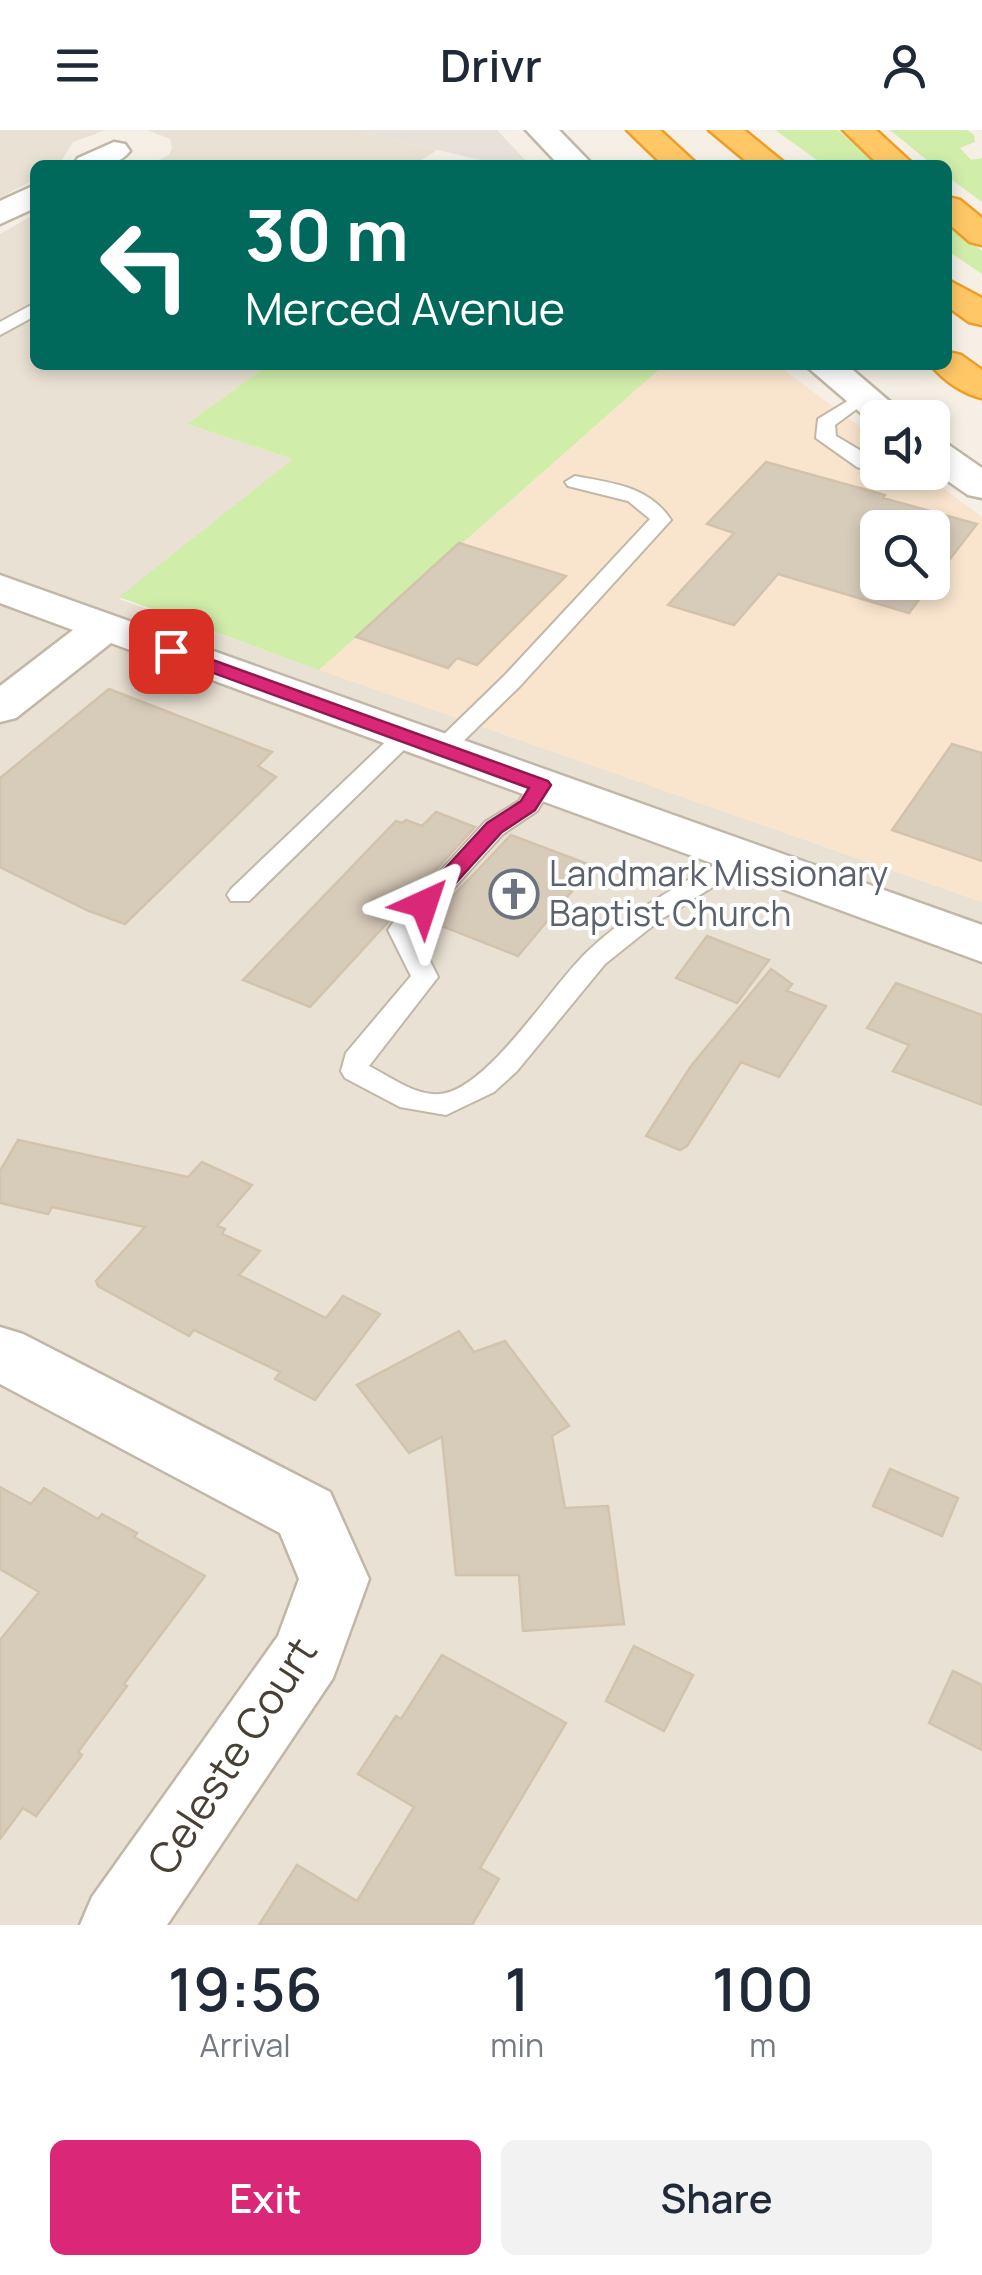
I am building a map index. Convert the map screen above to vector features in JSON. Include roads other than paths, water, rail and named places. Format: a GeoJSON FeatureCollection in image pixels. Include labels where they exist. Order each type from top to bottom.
{"type":"FeatureCollection","features":[{"type":"Feature","properties":{"kind":"highway"},"geometry":{"type":"LineString","coordinates":[[642,130],[676,160]]}},
{"type":"Feature","properties":{"kind":"highway"},"geometry":{"type":"LineString","coordinates":[[724,130],[764,160]]}},
{"type":"Feature","properties":{"kind":"highway"},"geometry":{"type":"LineString","coordinates":[[858,130],[892,160]]}},
{"type":"Feature","properties":{"kind":"highway"},"geometry":{"type":"LineString","coordinates":[[952,209],[982,235]]}},
{"type":"Feature","properties":{"kind":"highway"},"geometry":{"type":"LineString","coordinates":[[952,294],[982,314]]}},
{"type":"Feature","properties":{"kind":"highway"},"geometry":{"type":"LineString","coordinates":[[952,366],[982,387]]}},
{"type":"Feature","properties":{"kind":"street"},"geometry":{"type":"LineString","coordinates":[[541,130],[573,160]]}},
{"type":"Feature","properties":{"kind":"street"},"geometry":{"type":"LineString","coordinates":[[0,214],[30,198]]}},
{"type":"Feature","properties":{"kind":"street"},"geometry":{"type":"LineString","coordinates":[[830,370],[868,400]]}},
{"type":"Feature","properties":{"kind":"street"},"geometry":{"type":"LineString","coordinates":[[0,588],[982,944]]}},
{"type":"Feature","properties":{"kind":"street"},"geometry":{"type":"LineString","coordinates":[[0,708],[104,626]]}},
{"type":"Feature","properties":{"kind":"street","name":"Celeste Court"},"geometry":{"type":"LineString","coordinates":[[0,1353],[306,1513],[334,1579],[308,1654],[120,1925]]}},
{"type":"Feature","properties":{"kind":"lane"},"geometry":{"type":"LineString","coordinates":[[0,330],[30,311]]}},
{"type":"Feature","properties":{"kind":"lane"},"geometry":{"type":"LineString","coordinates":[[860,412],[825,423],[826,438],[860,460]]}},
{"type":"Feature","properties":{"kind":"lane"},"geometry":{"type":"LineString","coordinates":[[240,895],[424,743],[512,681],[661,520],[656,508],[630,494],[574,482]]}},
{"type":"Feature","properties":{"kind":"lane"},"geometry":{"type":"LineString","coordinates":[[541,785],[528,806],[494,828],[401,930],[414,948],[425,978],[356,1060],[355,1071],[410,1100],[446,1105],[484,1085],[507,1064],[596,958],[661,908],[744,859]]}},
{"type":"Feature","properties":{"kind":"place","name":"Landmark Missionary Baptist Church"},"geometry":{"type":"Point","coordinates":[514,894]}}]}
